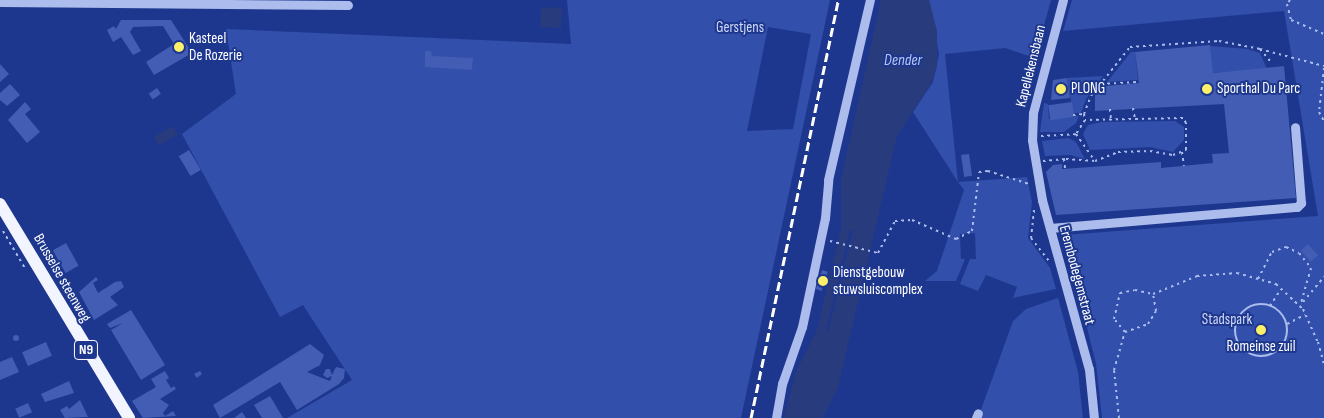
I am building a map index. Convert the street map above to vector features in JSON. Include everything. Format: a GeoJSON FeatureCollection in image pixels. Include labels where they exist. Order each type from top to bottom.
{"type":"FeatureCollection","features":[{"type":"Feature","properties":{"kind":"main road","name":"Brusselse steenweg"},"geometry":{"type":"LineString","coordinates":[[0,204],[129,418]]}},
{"type":"Feature","properties":{"kind":"street"},"geometry":{"type":"LineString","coordinates":[[776,418],[782,384],[802,327],[821,239],[828,180],[870,0]]}},
{"type":"Feature","properties":{"kind":"street","name":"Kapellekensbaan"},"geometry":{"type":"LineString","coordinates":[[1032,138],[1033,113],[1063,0]]}},
{"type":"Feature","properties":{"kind":"street"},"geometry":{"type":"LineString","coordinates":[[0,2],[348,5]]}},
{"type":"Feature","properties":{"kind":"street"},"geometry":{"type":"LineString","coordinates":[[1050,228],[1297,207],[1302,203],[1295,127]]}},
{"type":"Feature","properties":{"kind":"street","name":"Erembodegemstraat"},"geometry":{"type":"LineString","coordinates":[[1032,138],[1050,228],[1088,369],[1094,418]]}},
{"type":"Feature","properties":{"kind":"path"},"geometry":{"type":"LineString","coordinates":[[1290,0],[1287,4],[1291,20],[1324,34]]}},
{"type":"Feature","properties":{"kind":"path"},"geometry":{"type":"LineString","coordinates":[[1076,134],[1085,120],[1084,114],[1101,84],[1130,47],[1219,41],[1260,49],[1324,67],[1320,112],[1324,121]]}},
{"type":"Feature","properties":{"kind":"path"},"geometry":{"type":"LineString","coordinates":[[1260,49],[1270,61]]}},
{"type":"Feature","properties":{"kind":"path"},"geometry":{"type":"LineString","coordinates":[[1101,84],[1137,82]]}},
{"type":"Feature","properties":{"kind":"path"},"geometry":{"type":"LineString","coordinates":[[1134,108],[1134,119]]}},
{"type":"Feature","properties":{"kind":"path"},"geometry":{"type":"LineString","coordinates":[[1110,110],[1111,120]]}},
{"type":"Feature","properties":{"kind":"path"},"geometry":{"type":"LineString","coordinates":[[1074,115],[1084,114]]}},
{"type":"Feature","properties":{"kind":"path"},"geometry":{"type":"LineString","coordinates":[[1036,161],[1064,159],[1095,162],[1118,152],[1150,151],[1173,155],[1186,150],[1188,138],[1183,118],[1085,120]]}},
{"type":"Feature","properties":{"kind":"path"},"geometry":{"type":"LineString","coordinates":[[1032,138],[1076,134]]}},
{"type":"Feature","properties":{"kind":"path"},"geometry":{"type":"LineString","coordinates":[[1076,134],[1095,162]]}},
{"type":"Feature","properties":{"kind":"path"},"geometry":{"type":"LineString","coordinates":[[1182,152],[1184,166]]}},
{"type":"Feature","properties":{"kind":"path"},"geometry":{"type":"LineString","coordinates":[[1064,159],[1065,169]]}},
{"type":"Feature","properties":{"kind":"path"},"geometry":{"type":"LineString","coordinates":[[821,239],[878,253],[895,221],[912,220],[956,239],[972,231],[979,172],[988,171],[1032,185]]}},
{"type":"Feature","properties":{"kind":"path"},"geometry":{"type":"LineString","coordinates":[[1258,279],[1272,252],[1286,248],[1299,253],[1310,268],[1300,305]]}},
{"type":"Feature","properties":{"kind":"path"},"geometry":{"type":"LineString","coordinates":[[1126,332],[1114,319],[1120,293],[1135,290],[1153,294],[1197,276],[1237,273],[1281,288],[1300,305],[1318,342],[1324,366]]}},
{"type":"Feature","properties":{"kind":"path"},"geometry":{"type":"LineString","coordinates":[[1300,305],[1324,277]]}},
{"type":"Feature","properties":{"kind":"path"},"geometry":{"type":"LineString","coordinates":[[1270,306],[1281,288]]}},
{"type":"Feature","properties":{"kind":"path"},"geometry":{"type":"LineString","coordinates":[[1126,332],[1148,324],[1156,311],[1153,294]]}},
{"type":"Feature","properties":{"kind":"path"},"geometry":{"type":"LineString","coordinates":[[1256,304],[1270,306],[1281,313],[1287,324],[1282,346],[1271,355],[1249,354],[1238,345],[1234,331],[1242,311],[1256,304]]}},
{"type":"Feature","properties":{"kind":"path"},"geometry":{"type":"LineString","coordinates":[[1287,324],[1305,314]]}},
{"type":"Feature","properties":{"kind":"path"},"geometry":{"type":"LineString","coordinates":[[1119,418],[1114,370],[1126,332]]}},
{"type":"Feature","properties":{"kind":"green space","name":"Gerstjens"},"geometry":{"type":"Polygon","coordinates":[[[567,0],[830,0],[741,418],[287,418],[352,380],[303,305],[280,317],[182,134],[236,94],[226,29],[571,44],[567,0]],[[768,27],[747,131],[793,129],[811,34],[768,27]]]}},
{"type":"Feature","properties":{"kind":"green space"},"geometry":{"type":"Polygon","coordinates":[[[929,0],[1051,0],[1035,58],[1005,48],[945,54],[958,182],[913,112],[933,82],[939,54],[929,0]]]}},
{"type":"Feature","properties":{"kind":"green space","name":"Stadspark"},"geometry":{"type":"Polygon","coordinates":[[[1072,0],[1324,0],[1324,418],[1102,418],[1096,364],[1064,235],[1318,216],[1284,11],[1063,31],[1072,0]]]}},
{"type":"Feature","properties":{"kind":"green space"},"geometry":{"type":"Polygon","coordinates":[[[1210,46],[1248,49],[1260,53],[1267,69],[1212,73],[1210,46]]]}},
{"type":"Feature","properties":{"kind":"green space"},"geometry":{"type":"Polygon","coordinates":[[[1131,52],[1135,52],[1138,80],[1107,82],[1131,52]]]}},
{"type":"Feature","properties":{"kind":"green space"},"geometry":{"type":"Polygon","coordinates":[[[1103,76],[1086,99],[1081,113],[1073,113],[1067,78],[1103,76]]]}},
{"type":"Feature","properties":{"kind":"green space"},"geometry":{"type":"Polygon","coordinates":[[[1044,103],[1048,104],[1049,119],[1079,116],[1076,123],[1064,132],[1040,132],[1044,103]]]}},
{"type":"Feature","properties":{"kind":"green space"},"geometry":{"type":"Polygon","coordinates":[[[1175,121],[1184,127],[1184,140],[1173,152],[1150,147],[1090,150],[1083,134],[1088,125],[1101,122],[1175,121]]]}},
{"type":"Feature","properties":{"kind":"green space"},"geometry":{"type":"Polygon","coordinates":[[[1068,138],[1076,142],[1085,159],[1070,155],[1045,156],[1042,141],[1068,138]]]}},
{"type":"Feature","properties":{"kind":"green space"},"geometry":{"type":"Polygon","coordinates":[[[1027,177],[1032,202],[1028,238],[1050,268],[1056,289],[1013,298],[1017,287],[986,275],[978,291],[960,284],[970,259],[976,259],[975,233],[960,234],[961,259],[965,259],[956,281],[925,281],[937,271],[964,190],[958,182],[1027,177]]]}},
{"type":"Feature","properties":{"kind":"green space"},"geometry":{"type":"Polygon","coordinates":[[[1058,298],[1078,372],[1083,418],[978,418],[1013,321],[1026,309],[1058,298]]]}},
{"type":"Feature","properties":{"kind":"water","name":"Dender"},"geometry":{"type":"Polygon","coordinates":[[[881,0],[929,0],[937,31],[937,66],[932,82],[897,136],[838,387],[823,418],[784,418],[795,374],[817,330],[841,228],[841,180],[881,0]],[[850,230],[826,330],[828,331],[853,231],[850,230]]]}},
{"type":"Feature","properties":{"kind":"water"},"geometry":{"type":"Polygon","coordinates":[[[541,7],[562,8],[561,28],[540,27],[541,7]]]}},
{"type":"Feature","properties":{"kind":"water"},"geometry":{"type":"Polygon","coordinates":[[[173,126],[178,135],[159,145],[154,137],[173,126]]]}},
{"type":"Feature","properties":{"kind":"building","name":"Kasteel De Rozerie"},"geometry":{"type":"Polygon","coordinates":[[[121,20],[171,20],[192,53],[154,75],[146,62],[174,44],[163,26],[133,27],[130,32],[141,51],[133,55],[121,37],[113,42],[107,30],[114,26],[116,29],[121,20]]]}},
{"type":"Feature","properties":{"kind":"building"},"geometry":{"type":"Polygon","coordinates":[[[1210,45],[1213,73],[1284,66],[1296,198],[1056,215],[1046,172],[1053,165],[1062,164],[1062,169],[1161,162],[1161,168],[1213,163],[1212,154],[1229,153],[1224,104],[1095,111],[1095,87],[1139,83],[1135,52],[1210,45]]]}},
{"type":"Feature","properties":{"kind":"building"},"geometry":{"type":"Polygon","coordinates":[[[425,51],[431,51],[432,56],[473,58],[472,70],[425,67],[425,51]]]}},
{"type":"Feature","properties":{"kind":"building"},"geometry":{"type":"Polygon","coordinates":[[[0,64],[9,74],[0,82],[0,64]]]}},
{"type":"Feature","properties":{"kind":"building","name":"PLONG"},"geometry":{"type":"Polygon","coordinates":[[[1067,78],[1070,98],[1051,100],[1053,80],[1067,78]]]}},
{"type":"Feature","properties":{"kind":"building"},"geometry":{"type":"Polygon","coordinates":[[[10,84],[20,95],[7,106],[0,100],[0,93],[10,84]]]}},
{"type":"Feature","properties":{"kind":"building"},"geometry":{"type":"Polygon","coordinates":[[[157,88],[161,94],[153,99],[149,94],[157,88]]]}},
{"type":"Feature","properties":{"kind":"building"},"geometry":{"type":"Polygon","coordinates":[[[25,102],[31,109],[25,114],[40,132],[27,143],[8,120],[25,102]]]}},
{"type":"Feature","properties":{"kind":"building"},"geometry":{"type":"Polygon","coordinates":[[[1072,102],[1074,117],[1050,120],[1048,105],[1072,102]]]}},
{"type":"Feature","properties":{"kind":"building"},"geometry":{"type":"Polygon","coordinates":[[[189,150],[201,170],[191,176],[179,156],[189,150]]]}},
{"type":"Feature","properties":{"kind":"building"},"geometry":{"type":"Polygon","coordinates":[[[969,154],[972,176],[964,177],[961,155],[969,154]]]}},
{"type":"Feature","properties":{"kind":"building"},"geometry":{"type":"Polygon","coordinates":[[[66,243],[79,266],[65,273],[53,250],[66,243]]]}},
{"type":"Feature","properties":{"kind":"building"},"geometry":{"type":"Polygon","coordinates":[[[1308,244],[1318,255],[1311,262],[1301,251],[1308,244]]]}},
{"type":"Feature","properties":{"kind":"building","name":"Dienstgebouw stuwsluiscomplex"},"geometry":{"type":"Polygon","coordinates":[[[822,270],[828,272],[822,291],[816,289],[822,270]]]}},
{"type":"Feature","properties":{"kind":"building"},"geometry":{"type":"Polygon","coordinates":[[[96,277],[98,280],[93,283],[98,293],[115,282],[121,281],[124,287],[110,297],[118,305],[94,320],[79,292],[96,277]]]}},
{"type":"Feature","properties":{"kind":"building"},"geometry":{"type":"Polygon","coordinates":[[[131,310],[165,365],[141,380],[111,330],[123,323],[110,328],[107,324],[131,310]]]}},
{"type":"Feature","properties":{"kind":"building"},"geometry":{"type":"Polygon","coordinates":[[[16,335],[19,338],[16,341],[13,338],[16,335]]]}},
{"type":"Feature","properties":{"kind":"building"},"geometry":{"type":"Polygon","coordinates":[[[46,342],[52,356],[28,366],[22,352],[46,342]]]}},
{"type":"Feature","properties":{"kind":"building"},"geometry":{"type":"Polygon","coordinates":[[[310,344],[324,355],[320,365],[307,372],[330,381],[332,376],[327,378],[323,375],[326,369],[330,369],[332,375],[336,367],[345,369],[344,378],[339,384],[297,410],[280,382],[220,418],[213,405],[310,344]]]}},
{"type":"Feature","properties":{"kind":"building"},"geometry":{"type":"Polygon","coordinates":[[[12,357],[19,372],[0,380],[0,362],[12,357]]]}},
{"type":"Feature","properties":{"kind":"building"},"geometry":{"type":"Polygon","coordinates":[[[165,371],[169,378],[166,380],[171,388],[174,386],[176,389],[160,399],[169,405],[163,413],[165,416],[173,411],[176,416],[143,418],[132,401],[156,387],[151,379],[165,371]]]}},
{"type":"Feature","properties":{"kind":"building"},"geometry":{"type":"Polygon","coordinates":[[[200,371],[202,374],[197,378],[194,374],[200,371]]]}},
{"type":"Feature","properties":{"kind":"building"},"geometry":{"type":"Polygon","coordinates":[[[69,381],[74,393],[45,402],[41,394],[69,381]]]}},
{"type":"Feature","properties":{"kind":"building"},"geometry":{"type":"Polygon","coordinates":[[[270,396],[283,418],[262,418],[254,405],[270,396]]]}},
{"type":"Feature","properties":{"kind":"building"},"geometry":{"type":"Polygon","coordinates":[[[80,400],[88,417],[65,418],[60,410],[67,406],[69,409],[80,400]]]}},
{"type":"Feature","properties":{"kind":"building"},"geometry":{"type":"Polygon","coordinates":[[[28,403],[32,412],[19,418],[15,409],[28,403]]]}},
{"type":"Feature","properties":{"kind":"building"},"geometry":{"type":"Polygon","coordinates":[[[242,412],[246,418],[234,418],[242,412]]]}},
{"type":"Feature","properties":{"kind":"railway"},"geometry":{"type":"LineString","coordinates":[[751,418],[838,0]]}},
{"type":"Feature","properties":{"kind":"place","name":"Kasteel De Rozerie"},"geometry":{"type":"Point","coordinates":[179,47]}},
{"type":"Feature","properties":{"kind":"place","name":"PLONG"},"geometry":{"type":"Point","coordinates":[1061,89]}},
{"type":"Feature","properties":{"kind":"place","name":"Sporthal Du Parc"},"geometry":{"type":"Point","coordinates":[1207,89]}},
{"type":"Feature","properties":{"kind":"place","name":"Dienstgebouw stuwsluiscomplex"},"geometry":{"type":"Point","coordinates":[823,281]}},
{"type":"Feature","properties":{"kind":"place","name":"Romeinse zuil"},"geometry":{"type":"Point","coordinates":[1261,330]}}]}
